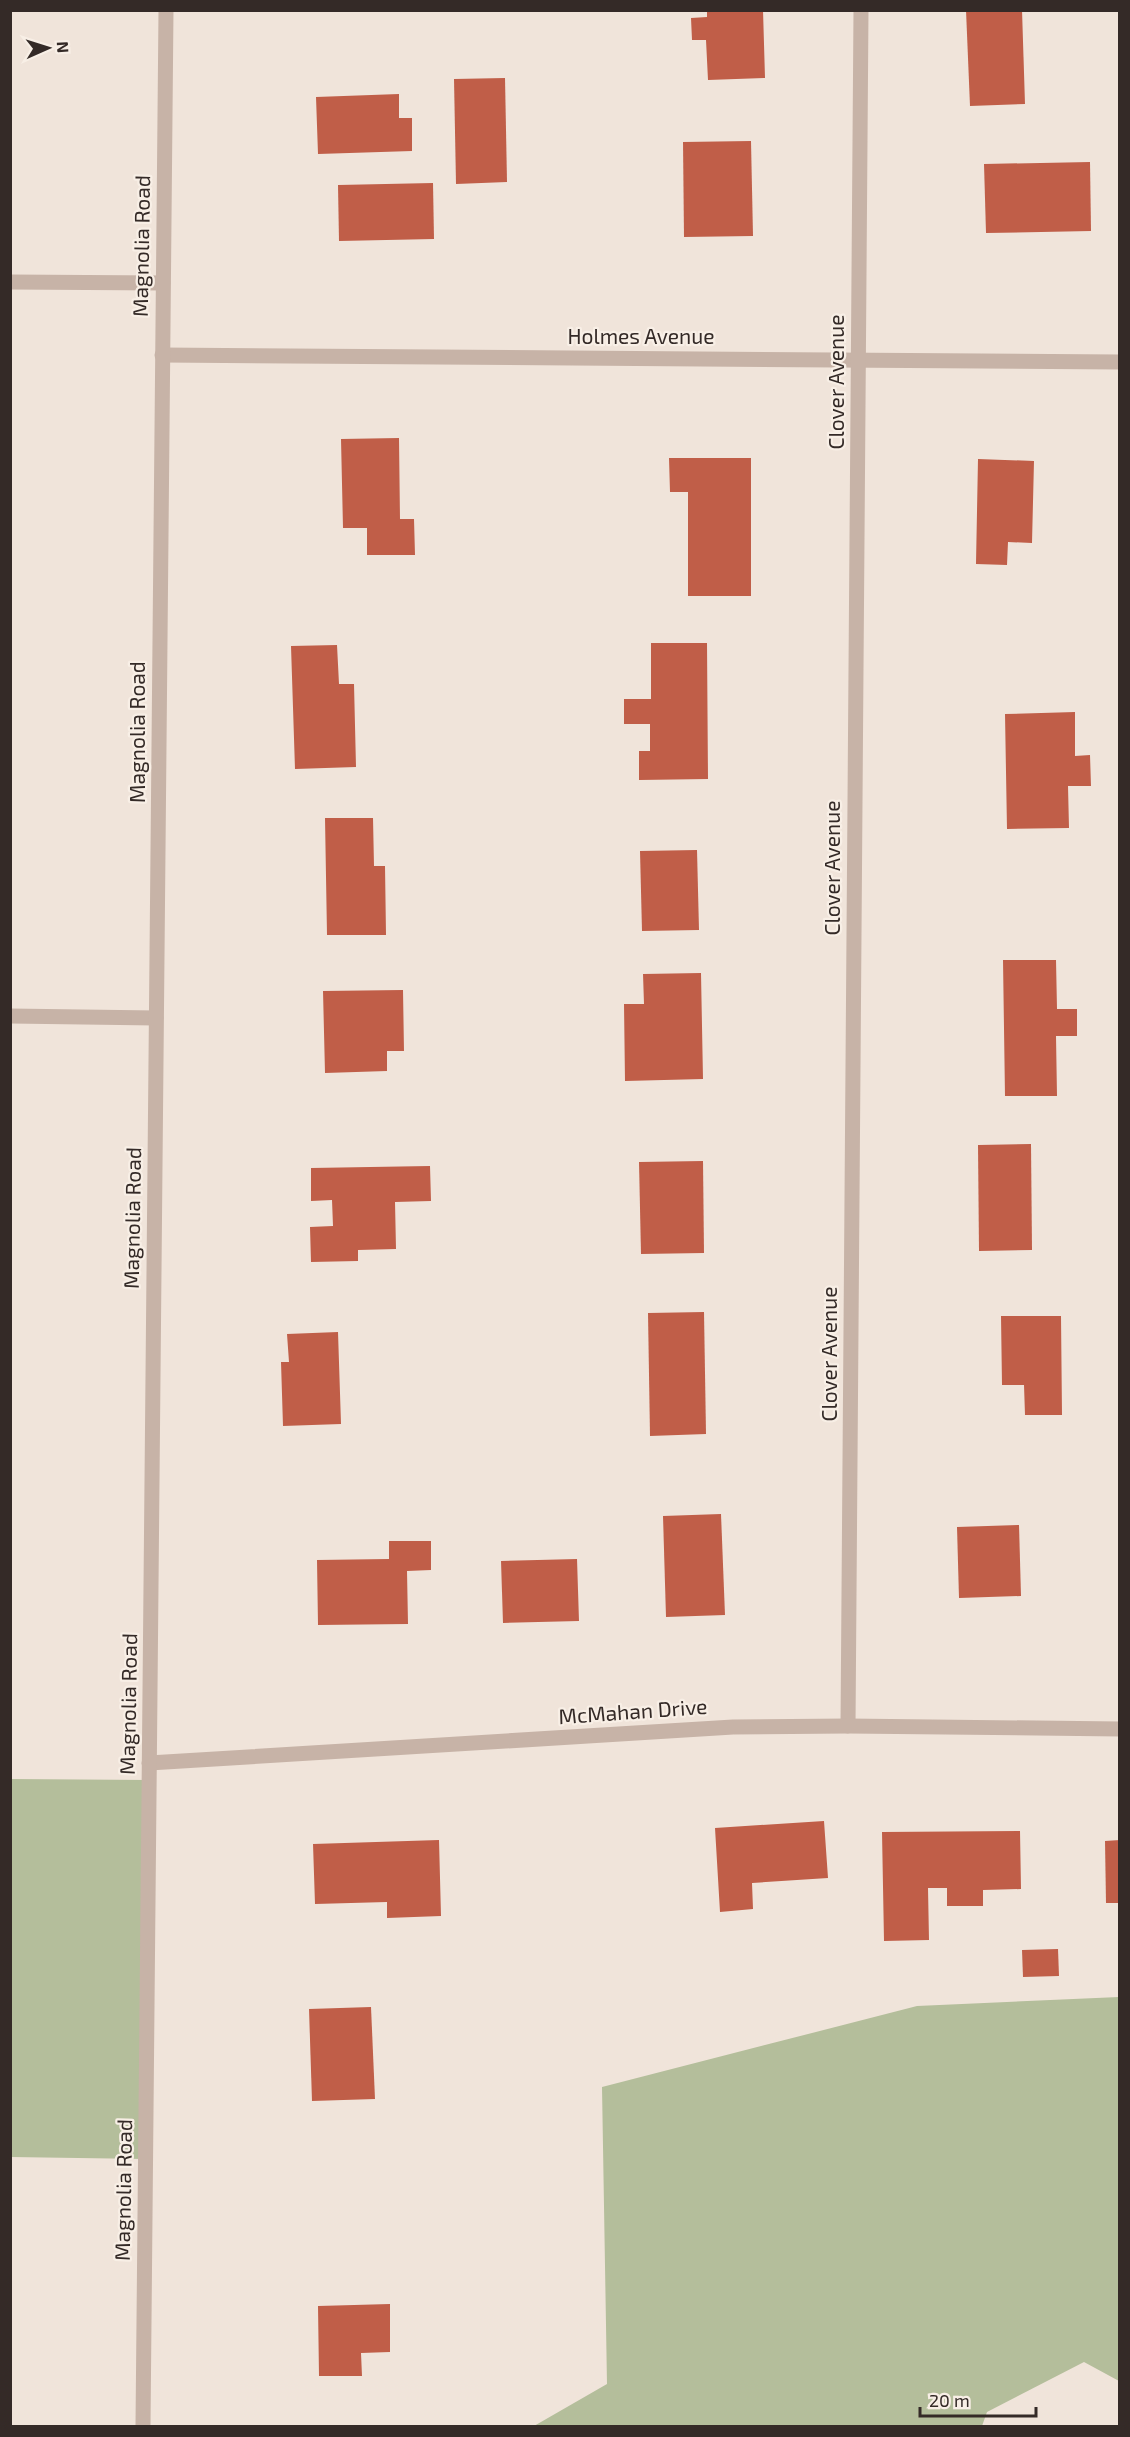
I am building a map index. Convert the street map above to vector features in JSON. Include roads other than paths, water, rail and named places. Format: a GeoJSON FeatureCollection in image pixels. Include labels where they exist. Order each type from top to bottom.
{"type":"FeatureCollection","features":[{"type":"Feature","properties":{"kind":"street","name":"Magnolia Road"},"geometry":{"type":"LineString","coordinates":[[143,2427],[165,10]]}},
{"type":"Feature","properties":{"kind":"street","name":"Clover Avenue"},"geometry":{"type":"LineString","coordinates":[[848,1726],[861,10]]}},
{"type":"Feature","properties":{"kind":"street"},"geometry":{"type":"LineString","coordinates":[[10,282],[163,283]]}},
{"type":"Feature","properties":{"kind":"street","name":"Holmes Avenue"},"geometry":{"type":"LineString","coordinates":[[162,355],[1119,362]]}},
{"type":"Feature","properties":{"kind":"street"},"geometry":{"type":"LineString","coordinates":[[10,1016],[156,1018]]}},
{"type":"Feature","properties":{"kind":"street","name":"McMahan Drive"},"geometry":{"type":"LineString","coordinates":[[149,1763],[733,1727],[848,1726],[1119,1730]]}}]}
